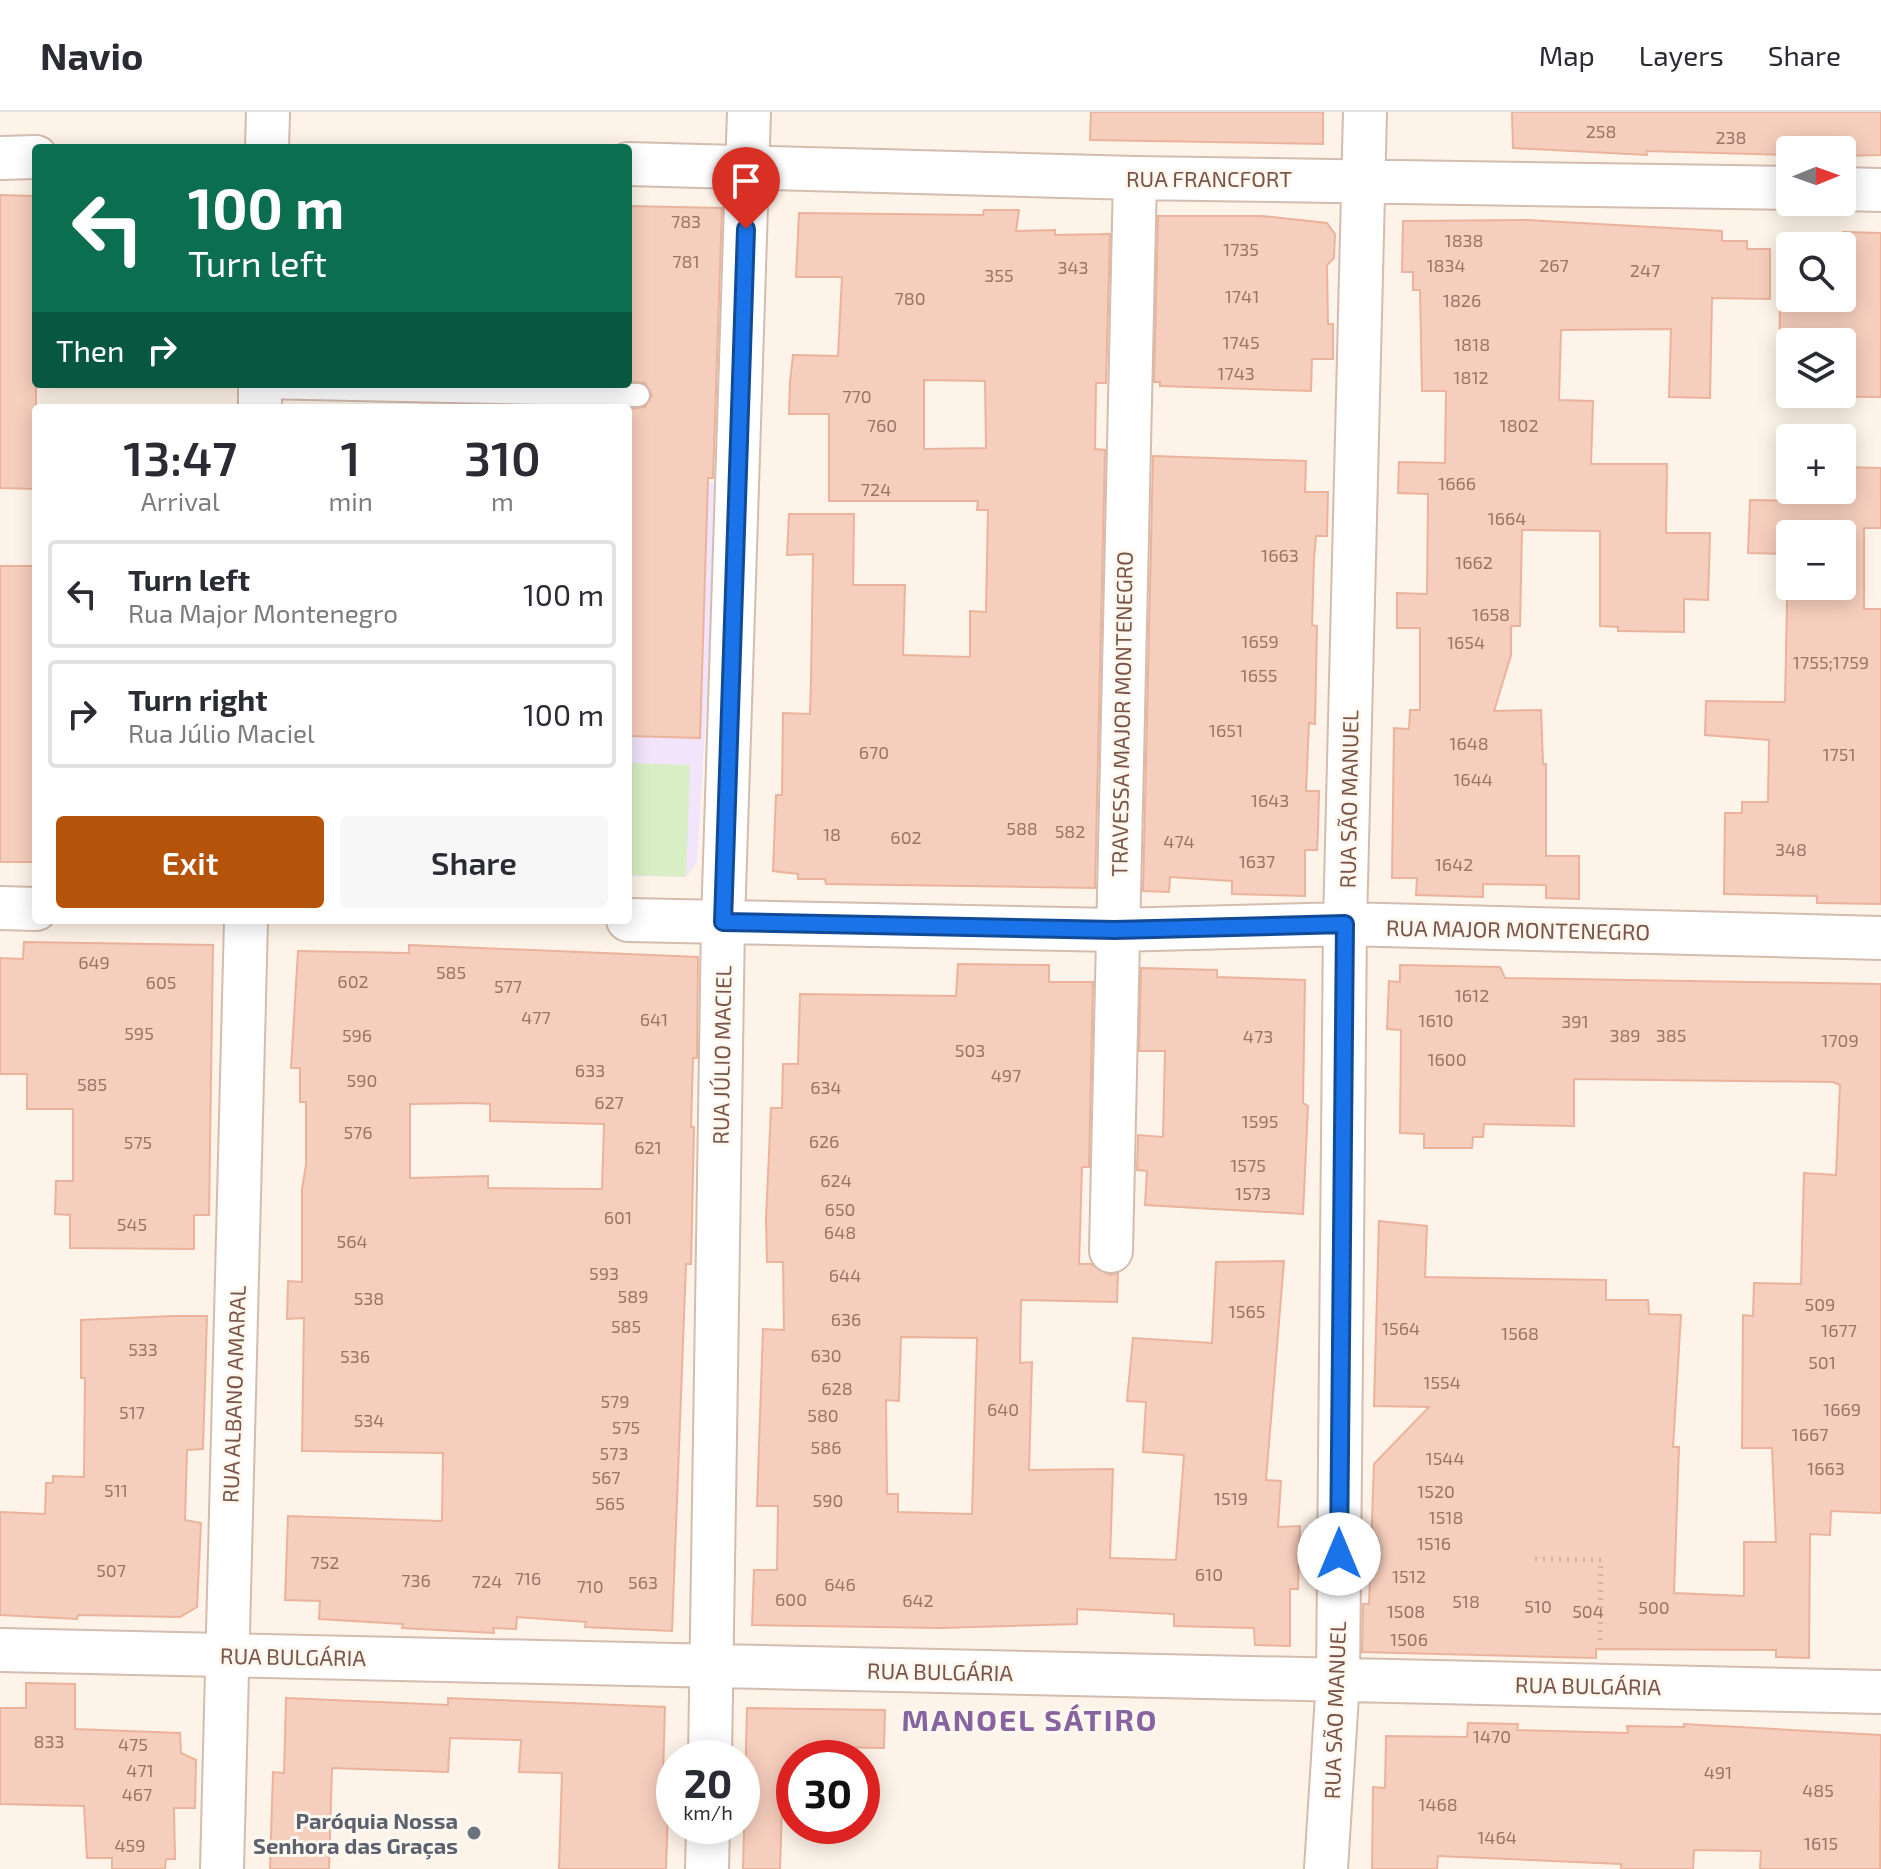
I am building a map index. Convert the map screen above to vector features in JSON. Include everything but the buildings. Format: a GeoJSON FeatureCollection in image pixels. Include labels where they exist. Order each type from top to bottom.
{"type":"FeatureCollection","features":[{"type":"Feature","properties":{"kind":"street"},"geometry":{"type":"LineString","coordinates":[[267,144],[268,112]]}},
{"type":"Feature","properties":{"kind":"street","name":"RUA JÚLIO MACIEL"},"geometry":{"type":"LineString","coordinates":[[710,1740],[723,922],[749,112]]}},
{"type":"Feature","properties":{"kind":"street","name":"RUA SÃO MANUEL"},"geometry":{"type":"LineString","coordinates":[[1326,1869],[1338,1680],[1345,924],[1365,112]]}},
{"type":"Feature","properties":{"kind":"street"},"geometry":{"type":"LineString","coordinates":[[0,158],[32,157]]}},
{"type":"Feature","properties":{"kind":"street","name":"RUA FRANCFORT"},"geometry":{"type":"LineString","coordinates":[[632,164],[1135,178],[1363,179],[1776,188]]}},
{"type":"Feature","properties":{"kind":"street","name":"TRAVESSA MAJOR MONTENEGRO"},"geometry":{"type":"LineString","coordinates":[[1111,1251],[1115,930],[1135,178]]}},
{"type":"Feature","properties":{"kind":"street"},"geometry":{"type":"LineString","coordinates":[[1856,189],[1881,190]]}},
{"type":"Feature","properties":{"kind":"street"},"geometry":{"type":"LineString","coordinates":[[0,908],[32,909]]}},
{"type":"Feature","properties":{"kind":"street","name":"RUA MAJOR MONTENEGRO"},"geometry":{"type":"LineString","coordinates":[[632,920],[1115,930],[1345,924],[1881,938]]}},
{"type":"Feature","properties":{"kind":"street","name":"RUA ALBANO AMARAL"},"geometry":{"type":"LineString","coordinates":[[222,1869],[246,924]]}},
{"type":"Feature","properties":{"kind":"street","name":"RUA BULGÁRIA"},"geometry":{"type":"LineString","coordinates":[[0,1650],[1881,1692]]}},
{"type":"Feature","properties":{"kind":"street"},"geometry":{"type":"LineString","coordinates":[[707,1869],[708,1844]]}},
{"type":"Feature","properties":{"kind":"lane"},"geometry":{"type":"LineString","coordinates":[[260,393],[638,395]]}},
{"type":"Feature","properties":{"kind":"path"},"geometry":{"type":"LineString","coordinates":[[1535,1559],[1601,1560],[1599,1686]]}},
{"type":"Feature","properties":{"kind":"shaded area"},"geometry":{"type":"Polygon","coordinates":[[[632,477],[720,482],[697,862],[686,877],[632,876],[632,477]]]}},
{"type":"Feature","properties":{"kind":"green space"},"geometry":{"type":"Polygon","coordinates":[[[632,763],[690,765],[686,877],[632,875],[632,763]]]}},
{"type":"Feature","properties":{"kind":"place","name":"Paróquia Nossa Senhora das Graças"},"geometry":{"type":"Point","coordinates":[474,1833]}},
{"type":"Feature","properties":{"kind":"district","name":"MANOEL SÁTIRO"},"geometry":{"type":"Point","coordinates":[1030,1719]}},
{"type":"Feature","properties":{"kind":"route"},"geometry":{"type":"LineString","coordinates":[[746,229],[723,922],[1115,930],[1345,924],[1339,1554]]}}]}
